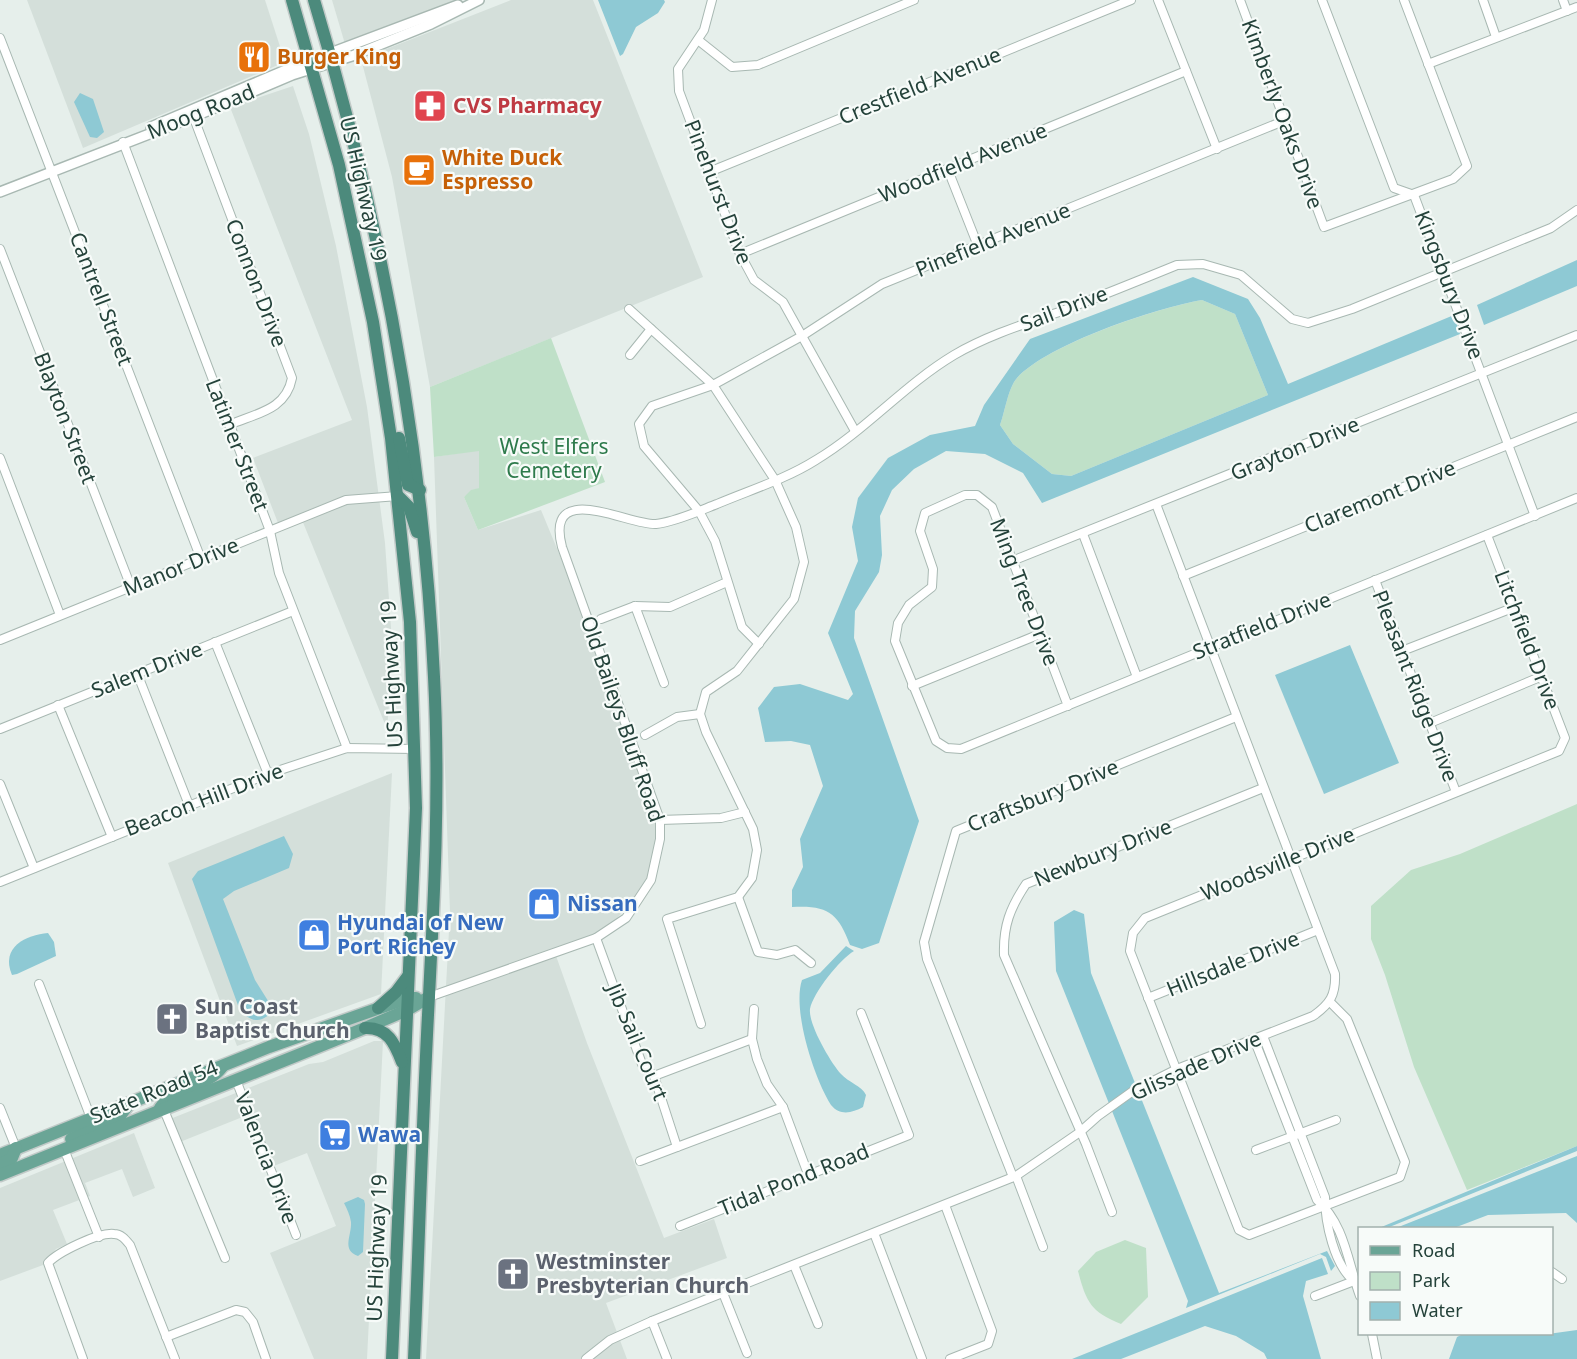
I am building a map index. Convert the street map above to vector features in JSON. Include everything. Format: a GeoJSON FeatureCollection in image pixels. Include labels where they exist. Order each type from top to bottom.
{"type":"FeatureCollection","features":[{"type":"Feature","properties":{"kind":"highway","name":"US Highway 19"},"geometry":{"type":"LineString","coordinates":[[292,0],[312,64],[352,219],[381,366],[398,496],[410,622],[416,808],[392,1359]]}},
{"type":"Feature","properties":{"kind":"highway","name":"US Highway 19"},"geometry":{"type":"LineString","coordinates":[[314,0],[360,160],[384,269],[402,368],[420,490],[430,604],[436,763],[436,871],[414,1359]]}},
{"type":"Feature","properties":{"kind":"highway"},"geometry":{"type":"LineString","coordinates":[[381,366],[389,375],[405,476],[408,485],[420,490]]}},
{"type":"Feature","properties":{"kind":"highway"},"geometry":{"type":"LineString","coordinates":[[398,496],[409,507],[415,520],[422,572],[430,604]]}},
{"type":"Feature","properties":{"kind":"highway"},"geometry":{"type":"LineString","coordinates":[[378,1008],[396,992],[409,972]]}},
{"type":"Feature","properties":{"kind":"highway"},"geometry":{"type":"LineString","coordinates":[[365,1028],[377,1029],[391,1038],[404,1066]]}},
{"type":"Feature","properties":{"kind":"highway"},"geometry":{"type":"LineString","coordinates":[[394,1318],[398,1359]]}},
{"type":"Feature","properties":{"kind":"main road","name":"State Road 54"},"geometry":{"type":"LineString","coordinates":[[0,1155],[224,1065],[378,1008],[407,1004],[429,997]]}},
{"type":"Feature","properties":{"kind":"main road","name":"State Road 54"},"geometry":{"type":"LineString","coordinates":[[0,1175],[365,1028],[407,1004]]}},
{"type":"Feature","properties":{"kind":"main road"},"geometry":{"type":"LineString","coordinates":[[161,1111],[169,1098],[208,1082],[224,1065]]}},
{"type":"Feature","properties":{"kind":"main road"},"geometry":{"type":"LineString","coordinates":[[64,1149],[81,1133],[120,1116],[130,1102]]}},
{"type":"Feature","properties":{"kind":"main road"},"geometry":{"type":"LineString","coordinates":[[0,1165],[12,1158],[16,1148]]}},
{"type":"Feature","properties":{"kind":"street","name":"Moog Road"},"geometry":{"type":"LineString","coordinates":[[332,58],[471,0]]}},
{"type":"Feature","properties":{"kind":"street","name":"Moog Road"},"geometry":{"type":"LineString","coordinates":[[0,192],[312,64],[431,24],[479,0]]}},
{"type":"Feature","properties":{"kind":"street","name":"Pinehurst Drive"},"geometry":{"type":"LineString","coordinates":[[712,0],[708,20],[698,40],[678,69],[679,91],[740,254],[754,280],[783,302],[855,431]]}},
{"type":"Feature","properties":{"kind":"street"},"geometry":{"type":"LineString","coordinates":[[698,40],[732,67],[758,65],[914,0]]}},
{"type":"Feature","properties":{"kind":"street","name":"Crestfield Avenue"},"geometry":{"type":"LineString","coordinates":[[709,172],[1131,0]]}},
{"type":"Feature","properties":{"kind":"street"},"geometry":{"type":"LineString","coordinates":[[1158,0],[1217,149]]}},
{"type":"Feature","properties":{"kind":"street","name":"Kimberly Oaks Drive"},"geometry":{"type":"LineString","coordinates":[[1240,0],[1324,227],[1414,195]]}},
{"type":"Feature","properties":{"kind":"street","name":"Kingsbury Drive"},"geometry":{"type":"LineString","coordinates":[[1322,0],[1394,188],[1414,195],[1535,516]]}},
{"type":"Feature","properties":{"kind":"street"},"geometry":{"type":"LineString","coordinates":[[1404,0],[1467,166],[1453,178],[1414,195]]}},
{"type":"Feature","properties":{"kind":"street"},"geometry":{"type":"LineString","coordinates":[[1483,0],[1496,37]]}},
{"type":"Feature","properties":{"kind":"street"},"geometry":{"type":"LineString","coordinates":[[1563,0],[1567,11]]}},
{"type":"Feature","properties":{"kind":"street"},"geometry":{"type":"LineString","coordinates":[[1428,64],[1577,7]]}},
{"type":"Feature","properties":{"kind":"street","name":"Cantrell Street"},"geometry":{"type":"LineString","coordinates":[[0,38],[201,559]]}},
{"type":"Feature","properties":{"kind":"street","name":"Woodfield Avenue"},"geometry":{"type":"LineString","coordinates":[[740,254],[1186,71]]}},
{"type":"Feature","properties":{"kind":"street","name":"Connon Drive"},"geometry":{"type":"LineString","coordinates":[[192,113],[292,378],[290,392],[281,403],[229,425]]}},
{"type":"Feature","properties":{"kind":"street","name":"Pinefield Avenue"},"geometry":{"type":"LineString","coordinates":[[759,644],[742,627],[715,541],[699,511],[644,446],[639,424],[652,406],[713,385],[802,336],[882,284],[1286,120]]}},
{"type":"Feature","properties":{"kind":"street","name":"Latimer Street"},"geometry":{"type":"LineString","coordinates":[[123,142],[270,531],[279,573],[293,611],[347,748]]}},
{"type":"Feature","properties":{"kind":"street"},"geometry":{"type":"LineString","coordinates":[[948,170],[978,246]]}},
{"type":"Feature","properties":{"kind":"street","name":"Sail Drive"},"geometry":{"type":"LineString","coordinates":[[563,520],[572,511],[588,508],[655,524],[699,511],[775,480],[817,460],[911,384],[955,354],[1020,325],[1177,265],[1203,264],[1241,275],[1292,319],[1308,323],[1352,309],[1443,270],[1551,228],[1577,210]]}},
{"type":"Feature","properties":{"kind":"street","name":"Blayton Street"},"geometry":{"type":"LineString","coordinates":[[0,249],[131,587]]}},
{"type":"Feature","properties":{"kind":"street"},"geometry":{"type":"LineString","coordinates":[[629,309],[713,385],[775,480],[796,527],[804,562],[794,599],[737,671],[706,692],[700,714],[706,732],[753,829],[757,850],[752,878],[738,897],[667,919],[701,1024]]}},
{"type":"Feature","properties":{"kind":"street"},"geometry":{"type":"LineString","coordinates":[[630,355],[651,329]]}},
{"type":"Feature","properties":{"kind":"street","name":"Grayton Drive"},"geometry":{"type":"LineString","coordinates":[[1012,561],[1577,335]]}},
{"type":"Feature","properties":{"kind":"street","name":"Claremont Drive"},"geometry":{"type":"LineString","coordinates":[[1183,576],[1577,417]]}},
{"type":"Feature","properties":{"kind":"street"},"geometry":{"type":"LineString","coordinates":[[0,458],[60,615]]}},
{"type":"Feature","properties":{"kind":"street","name":"Ming Tree Drive"},"geometry":{"type":"LineString","coordinates":[[912,686],[895,641],[898,623],[909,605],[932,587],[933,569],[920,531],[925,513],[965,495],[977,495],[992,507],[1068,706]]}},
{"type":"Feature","properties":{"kind":"street","name":"Manor Drive"},"geometry":{"type":"LineString","coordinates":[[0,640],[346,500],[398,496]]}},
{"type":"Feature","properties":{"kind":"street","name":"Stratfield Drive"},"geometry":{"type":"LineString","coordinates":[[912,686],[936,741],[947,748],[961,749],[1577,498]]}},
{"type":"Feature","properties":{"kind":"street"},"geometry":{"type":"LineString","coordinates":[[1156,504],[1335,974],[1336,989],[1330,1002]]}},
{"type":"Feature","properties":{"kind":"street","name":"Old Baileys Bluff Road"},"geometry":{"type":"LineString","coordinates":[[429,997],[596,938],[626,918],[651,880],[660,839],[660,820],[562,547],[558,531],[563,520]]}},
{"type":"Feature","properties":{"kind":"street"},"geometry":{"type":"LineString","coordinates":[[1083,534],[1137,677]]}},
{"type":"Feature","properties":{"kind":"street","name":"Litchfield Drive"},"geometry":{"type":"LineString","coordinates":[[1487,535],[1565,738],[1563,746]]}},
{"type":"Feature","properties":{"kind":"street","name":"Pleasant Ridge Drive"},"geometry":{"type":"LineString","coordinates":[[1375,580],[1456,792]]}},
{"type":"Feature","properties":{"kind":"street"},"geometry":{"type":"LineString","coordinates":[[601,619],[635,606],[670,607],[727,582]]}},
{"type":"Feature","properties":{"kind":"street"},"geometry":{"type":"LineString","coordinates":[[635,606],[664,682]]}},
{"type":"Feature","properties":{"kind":"street"},"geometry":{"type":"LineString","coordinates":[[1402,651],[1515,607]]}},
{"type":"Feature","properties":{"kind":"street","name":"Salem Drive"},"geometry":{"type":"LineString","coordinates":[[0,729],[293,611]]}},
{"type":"Feature","properties":{"kind":"street"},"geometry":{"type":"LineString","coordinates":[[912,686],[1040,633]]}},
{"type":"Feature","properties":{"kind":"street"},"geometry":{"type":"LineString","coordinates":[[215,642],[268,774]]}},
{"type":"Feature","properties":{"kind":"street"},"geometry":{"type":"LineString","coordinates":[[137,674],[189,805]]}},
{"type":"Feature","properties":{"kind":"street"},"geometry":{"type":"LineString","coordinates":[[1430,723],[1540,677]]}},
{"type":"Feature","properties":{"kind":"street"},"geometry":{"type":"LineString","coordinates":[[58,705],[112,837]]}},
{"type":"Feature","properties":{"kind":"street"},"geometry":{"type":"LineString","coordinates":[[645,735],[677,717],[700,714]]}},
{"type":"Feature","properties":{"kind":"street","name":"Craftsbury Drive"},"geometry":{"type":"LineString","coordinates":[[1015,1176],[927,959],[924,942],[956,831],[1236,717]]}},
{"type":"Feature","properties":{"kind":"street","name":"Woodsville Drive"},"geometry":{"type":"LineString","coordinates":[[1330,1002],[1347,1019],[1405,1162],[1400,1177],[1249,1235],[1239,1230],[1148,999],[1130,951],[1133,933],[1145,918],[1559,751],[1563,746]]}},
{"type":"Feature","properties":{"kind":"street","name":"Beacon Hill Drive"},"geometry":{"type":"LineString","coordinates":[[0,882],[268,774],[347,748],[415,749]]}},
{"type":"Feature","properties":{"kind":"street"},"geometry":{"type":"LineString","coordinates":[[0,784],[34,868]]}},
{"type":"Feature","properties":{"kind":"street","name":"Newbury Drive"},"geometry":{"type":"LineString","coordinates":[[1112,1212],[1004,955],[1003,931],[1012,905],[1026,884],[1263,788]]}},
{"type":"Feature","properties":{"kind":"street"},"geometry":{"type":"LineString","coordinates":[[660,820],[721,818],[745,812]]}},
{"type":"Feature","properties":{"kind":"street"},"geometry":{"type":"LineString","coordinates":[[738,897],[758,952],[777,955],[795,950],[811,963]]}},
{"type":"Feature","properties":{"kind":"street","name":"Hillsdale Drive"},"geometry":{"type":"LineString","coordinates":[[1148,999],[1318,930]]}},
{"type":"Feature","properties":{"kind":"street","name":"Jib Sail Court"},"geometry":{"type":"LineString","coordinates":[[596,938],[642,1064],[654,1076],[677,1147]]}},
{"type":"Feature","properties":{"kind":"street"},"geometry":{"type":"LineString","coordinates":[[39,984],[91,1118]]}},
{"type":"Feature","properties":{"kind":"street","name":"Glissade Drive"},"geometry":{"type":"LineString","coordinates":[[586,1359],[604,1343],[652,1321],[1015,1176],[1080,1132],[1116,1102],[1177,1070],[1313,1016],[1330,1002]]}},
{"type":"Feature","properties":{"kind":"street"},"geometry":{"type":"LineString","coordinates":[[754,1009],[752,1039],[767,1084],[783,1107],[808,1174]]}},
{"type":"Feature","properties":{"kind":"street","name":"Tidal Pond Road"},"geometry":{"type":"LineString","coordinates":[[680,1226],[909,1135],[861,1013]]}},
{"type":"Feature","properties":{"kind":"street"},"geometry":{"type":"LineString","coordinates":[[1263,1036],[1278,1088],[1325,1197],[1325,1207],[1334,1221],[1350,1262],[1358,1293]]}},
{"type":"Feature","properties":{"kind":"street"},"geometry":{"type":"LineString","coordinates":[[654,1076],[752,1039]]}},
{"type":"Feature","properties":{"kind":"street"},"geometry":{"type":"LineString","coordinates":[[1254,1039],[1269,1063]]}},
{"type":"Feature","properties":{"kind":"street","name":"Valencia Drive"},"geometry":{"type":"LineString","coordinates":[[236,1080],[296,1235]]}},
{"type":"Feature","properties":{"kind":"street"},"geometry":{"type":"LineString","coordinates":[[640,1161],[783,1107]]}},
{"type":"Feature","properties":{"kind":"street"},"geometry":{"type":"LineString","coordinates":[[0,1108],[16,1148]]}},
{"type":"Feature","properties":{"kind":"street"},"geometry":{"type":"LineString","coordinates":[[161,1111],[225,1258]]}},
{"type":"Feature","properties":{"kind":"street"},"geometry":{"type":"LineString","coordinates":[[1256,1150],[1336,1120]]}},
{"type":"Feature","properties":{"kind":"street"},"geometry":{"type":"LineString","coordinates":[[64,1149],[99,1237]]}},
{"type":"Feature","properties":{"kind":"street"},"geometry":{"type":"LineString","coordinates":[[1015,1176],[1043,1247]]}},
{"type":"Feature","properties":{"kind":"street"},"geometry":{"type":"LineString","coordinates":[[945,1205],[992,1330],[988,1344],[950,1359]]}},
{"type":"Feature","properties":{"kind":"street"},"geometry":{"type":"LineString","coordinates":[[83,1359],[48,1263],[57,1254],[111,1233],[121,1235],[130,1245],[175,1359]]}},
{"type":"Feature","properties":{"kind":"street"},"geometry":{"type":"LineString","coordinates":[[874,1233],[922,1359]]}},
{"type":"Feature","properties":{"kind":"street"},"geometry":{"type":"LineString","coordinates":[[794,1265],[818,1324]]}},
{"type":"Feature","properties":{"kind":"street"},"geometry":{"type":"LineString","coordinates":[[1553,1273],[1562,1279]]}},
{"type":"Feature","properties":{"kind":"street"},"geometry":{"type":"LineString","coordinates":[[1315,1296],[1354,1281]]}},
{"type":"Feature","properties":{"kind":"street"},"geometry":{"type":"LineString","coordinates":[[723,1293],[747,1353]]}},
{"type":"Feature","properties":{"kind":"street"},"geometry":{"type":"LineString","coordinates":[[166,1337],[236,1310],[245,1312],[253,1322],[266,1359]]}},
{"type":"Feature","properties":{"kind":"street"},"geometry":{"type":"LineString","coordinates":[[652,1321],[667,1359]]}},
{"type":"Feature","properties":{"kind":"street"},"geometry":{"type":"LineString","coordinates":[[1371,1335],[1377,1359]]}},
{"type":"Feature","properties":{"kind":"shaded area"},"geometry":{"type":"Polygon","coordinates":[[[27,0],[265,0],[285,62],[83,148],[27,0]]]}},
{"type":"Feature","properties":{"kind":"shaded area"},"geometry":{"type":"Polygon","coordinates":[[[332,0],[458,0],[345,44],[332,0]]]}},
{"type":"Feature","properties":{"kind":"shaded area"},"geometry":{"type":"Polygon","coordinates":[[[511,0],[593,0],[703,277],[430,387],[392,177],[361,59],[511,0]]]}},
{"type":"Feature","properties":{"kind":"shaded area"},"geometry":{"type":"Polygon","coordinates":[[[293,86],[309,134],[336,246],[367,407],[385,543],[393,656],[387,729],[300,515],[278,523],[253,458],[352,420],[230,107],[293,86]]]}},
{"type":"Feature","properties":{"kind":"shaded area"},"geometry":{"type":"Polygon","coordinates":[[[479,450],[479,488],[464,497],[478,530],[541,510],[618,696],[661,837],[646,883],[606,932],[555,953],[587,1043],[664,1238],[714,1219],[727,1258],[606,1303],[627,1359],[426,1359],[450,912],[434,457],[479,450]]]}},
{"type":"Feature","properties":{"kind":"shaded area"},"geometry":{"type":"Polygon","coordinates":[[[392,773],[381,994],[237,1046],[168,863],[392,773]]]}},
{"type":"Feature","properties":{"kind":"shaded area"},"geometry":{"type":"Polygon","coordinates":[[[374,1041],[383,1041],[367,1359],[314,1359],[270,1253],[336,1226],[307,1153],[266,1169],[245,1116],[175,1144],[165,1121],[374,1041]]]}},
{"type":"Feature","properties":{"kind":"shaded area"},"geometry":{"type":"Polygon","coordinates":[[[134,1133],[155,1188],[133,1197],[122,1169],[85,1183],[90,1196],[53,1210],[67,1244],[56,1249],[43,1265],[0,1281],[0,1188],[134,1133]]]}},
{"type":"Feature","properties":{"kind":"green space"},"geometry":{"type":"Polygon","coordinates":[[[1202,300],[1235,314],[1268,395],[1071,476],[1052,474],[1013,444],[1000,425],[1014,382],[1032,365],[1077,340],[1104,329],[1158,311],[1202,300]]]}},
{"type":"Feature","properties":{"kind":"green space","name":"West Elfers Cemetery"},"geometry":{"type":"Polygon","coordinates":[[[551,338],[605,482],[478,530],[464,497],[471,490],[479,488],[479,451],[434,457],[430,387],[551,338]]]}},
{"type":"Feature","properties":{"kind":"green space"},"geometry":{"type":"Polygon","coordinates":[[[1577,804],[1577,1146],[1467,1190],[1414,1067],[1385,975],[1371,939],[1371,906],[1411,870],[1460,854],[1577,804]]]}},
{"type":"Feature","properties":{"kind":"green space"},"geometry":{"type":"Polygon","coordinates":[[[1125,1240],[1146,1248],[1148,1297],[1121,1324],[1103,1315],[1091,1305],[1078,1271],[1096,1252],[1125,1240]]]}},
{"type":"Feature","properties":{"kind":"water"},"geometry":{"type":"Polygon","coordinates":[[[598,0],[664,0],[665,2],[658,13],[636,27],[620,56],[598,0]]]}},
{"type":"Feature","properties":{"kind":"water"},"geometry":{"type":"Polygon","coordinates":[[[80,93],[93,99],[104,132],[97,138],[90,137],[74,102],[80,93]]]}},
{"type":"Feature","properties":{"kind":"water"},"geometry":{"type":"Polygon","coordinates":[[[1577,260],[1577,286],[1484,325],[1477,305],[1577,260]]]}},
{"type":"Feature","properties":{"kind":"water"},"geometry":{"type":"Polygon","coordinates":[[[1193,277],[1248,299],[1260,318],[1288,384],[1454,315],[1460,334],[1042,503],[1023,473],[985,454],[946,451],[914,469],[892,490],[880,516],[882,555],[879,572],[855,611],[854,638],[919,821],[879,943],[862,949],[850,945],[841,925],[830,913],[815,908],[792,907],[792,890],[803,867],[800,839],[823,786],[810,745],[791,741],[765,742],[758,708],[774,687],[800,684],[848,700],[853,694],[828,633],[858,561],[852,527],[858,498],[888,458],[930,435],[975,426],[984,405],[1030,339],[1193,277]],[[1202,300],[1131,319],[1077,340],[1032,365],[1017,378],[1009,394],[1000,425],[1013,444],[1052,474],[1071,476],[1268,395],[1235,314],[1202,300]]]}},
{"type":"Feature","properties":{"kind":"water"},"geometry":{"type":"Polygon","coordinates":[[[1350,645],[1399,763],[1324,794],[1275,675],[1350,645]]]}},
{"type":"Feature","properties":{"kind":"water"},"geometry":{"type":"Polygon","coordinates":[[[284,836],[293,854],[289,868],[234,891],[223,899],[255,980],[270,1004],[271,1012],[267,1016],[254,1020],[246,1016],[239,1008],[192,879],[198,871],[284,836]]]}},
{"type":"Feature","properties":{"kind":"water"},"geometry":{"type":"Polygon","coordinates":[[[1074,910],[1084,914],[1091,973],[1219,1293],[1327,1251],[1335,1266],[1331,1271],[1326,1257],[1320,1254],[1186,1308],[1188,1301],[1056,971],[1054,922],[1074,910]]]}},
{"type":"Feature","properties":{"kind":"water"},"geometry":{"type":"Polygon","coordinates":[[[48,933],[54,942],[56,956],[12,975],[9,957],[17,944],[31,936],[48,933]]]}},
{"type":"Feature","properties":{"kind":"water"},"geometry":{"type":"Polygon","coordinates":[[[846,946],[854,951],[828,977],[816,994],[810,1009],[816,1033],[832,1061],[841,1074],[866,1095],[863,1107],[855,1111],[842,1112],[831,1105],[824,1093],[806,1044],[802,1026],[800,993],[802,980],[820,973],[846,946]]]}},
{"type":"Feature","properties":{"kind":"water"},"geometry":{"type":"Polygon","coordinates":[[[1577,1146],[1577,1151],[1389,1227],[1381,1227],[1577,1146]]]}},
{"type":"Feature","properties":{"kind":"water"},"geometry":{"type":"Polygon","coordinates":[[[1577,1156],[1577,1223],[1566,1213],[1488,1215],[1457,1227],[1399,1227],[1577,1156]]]}},
{"type":"Feature","properties":{"kind":"water"},"geometry":{"type":"Polygon","coordinates":[[[358,1197],[364,1200],[365,1204],[363,1252],[358,1256],[350,1250],[348,1242],[351,1222],[344,1203],[358,1197]]]}},
{"type":"Feature","properties":{"kind":"water"},"geometry":{"type":"Polygon","coordinates":[[[1322,1258],[1328,1274],[1306,1281],[1303,1296],[1321,1359],[1267,1359],[1264,1353],[1236,1336],[1205,1326],[1121,1359],[1072,1359],[1322,1258]]]}},
{"type":"Feature","properties":{"kind":"water"},"geometry":{"type":"Polygon","coordinates":[[[1577,1330],[1577,1359],[1449,1359],[1457,1337],[1461,1335],[1553,1333],[1577,1330]]]}},
{"type":"Feature","properties":{"kind":"place","name":"Burger King"},"geometry":{"type":"Point","coordinates":[254,57]}},
{"type":"Feature","properties":{"kind":"place","name":"CVS Pharmacy"},"geometry":{"type":"Point","coordinates":[430,106]}},
{"type":"Feature","properties":{"kind":"place","name":"White Duck Espresso"},"geometry":{"type":"Point","coordinates":[419,170]}},
{"type":"Feature","properties":{"kind":"place","name":"Nissan"},"geometry":{"type":"Point","coordinates":[544,904]}},
{"type":"Feature","properties":{"kind":"place","name":"Hyundai of New Port Richey"},"geometry":{"type":"Point","coordinates":[314,935]}},
{"type":"Feature","properties":{"kind":"place","name":"Sun Coast Baptist Church"},"geometry":{"type":"Point","coordinates":[172,1019]}},
{"type":"Feature","properties":{"kind":"place","name":"Wawa"},"geometry":{"type":"Point","coordinates":[335,1135]}},
{"type":"Feature","properties":{"kind":"place","name":"Westminster Presbyterian Church"},"geometry":{"type":"Point","coordinates":[513,1274]}}]}
